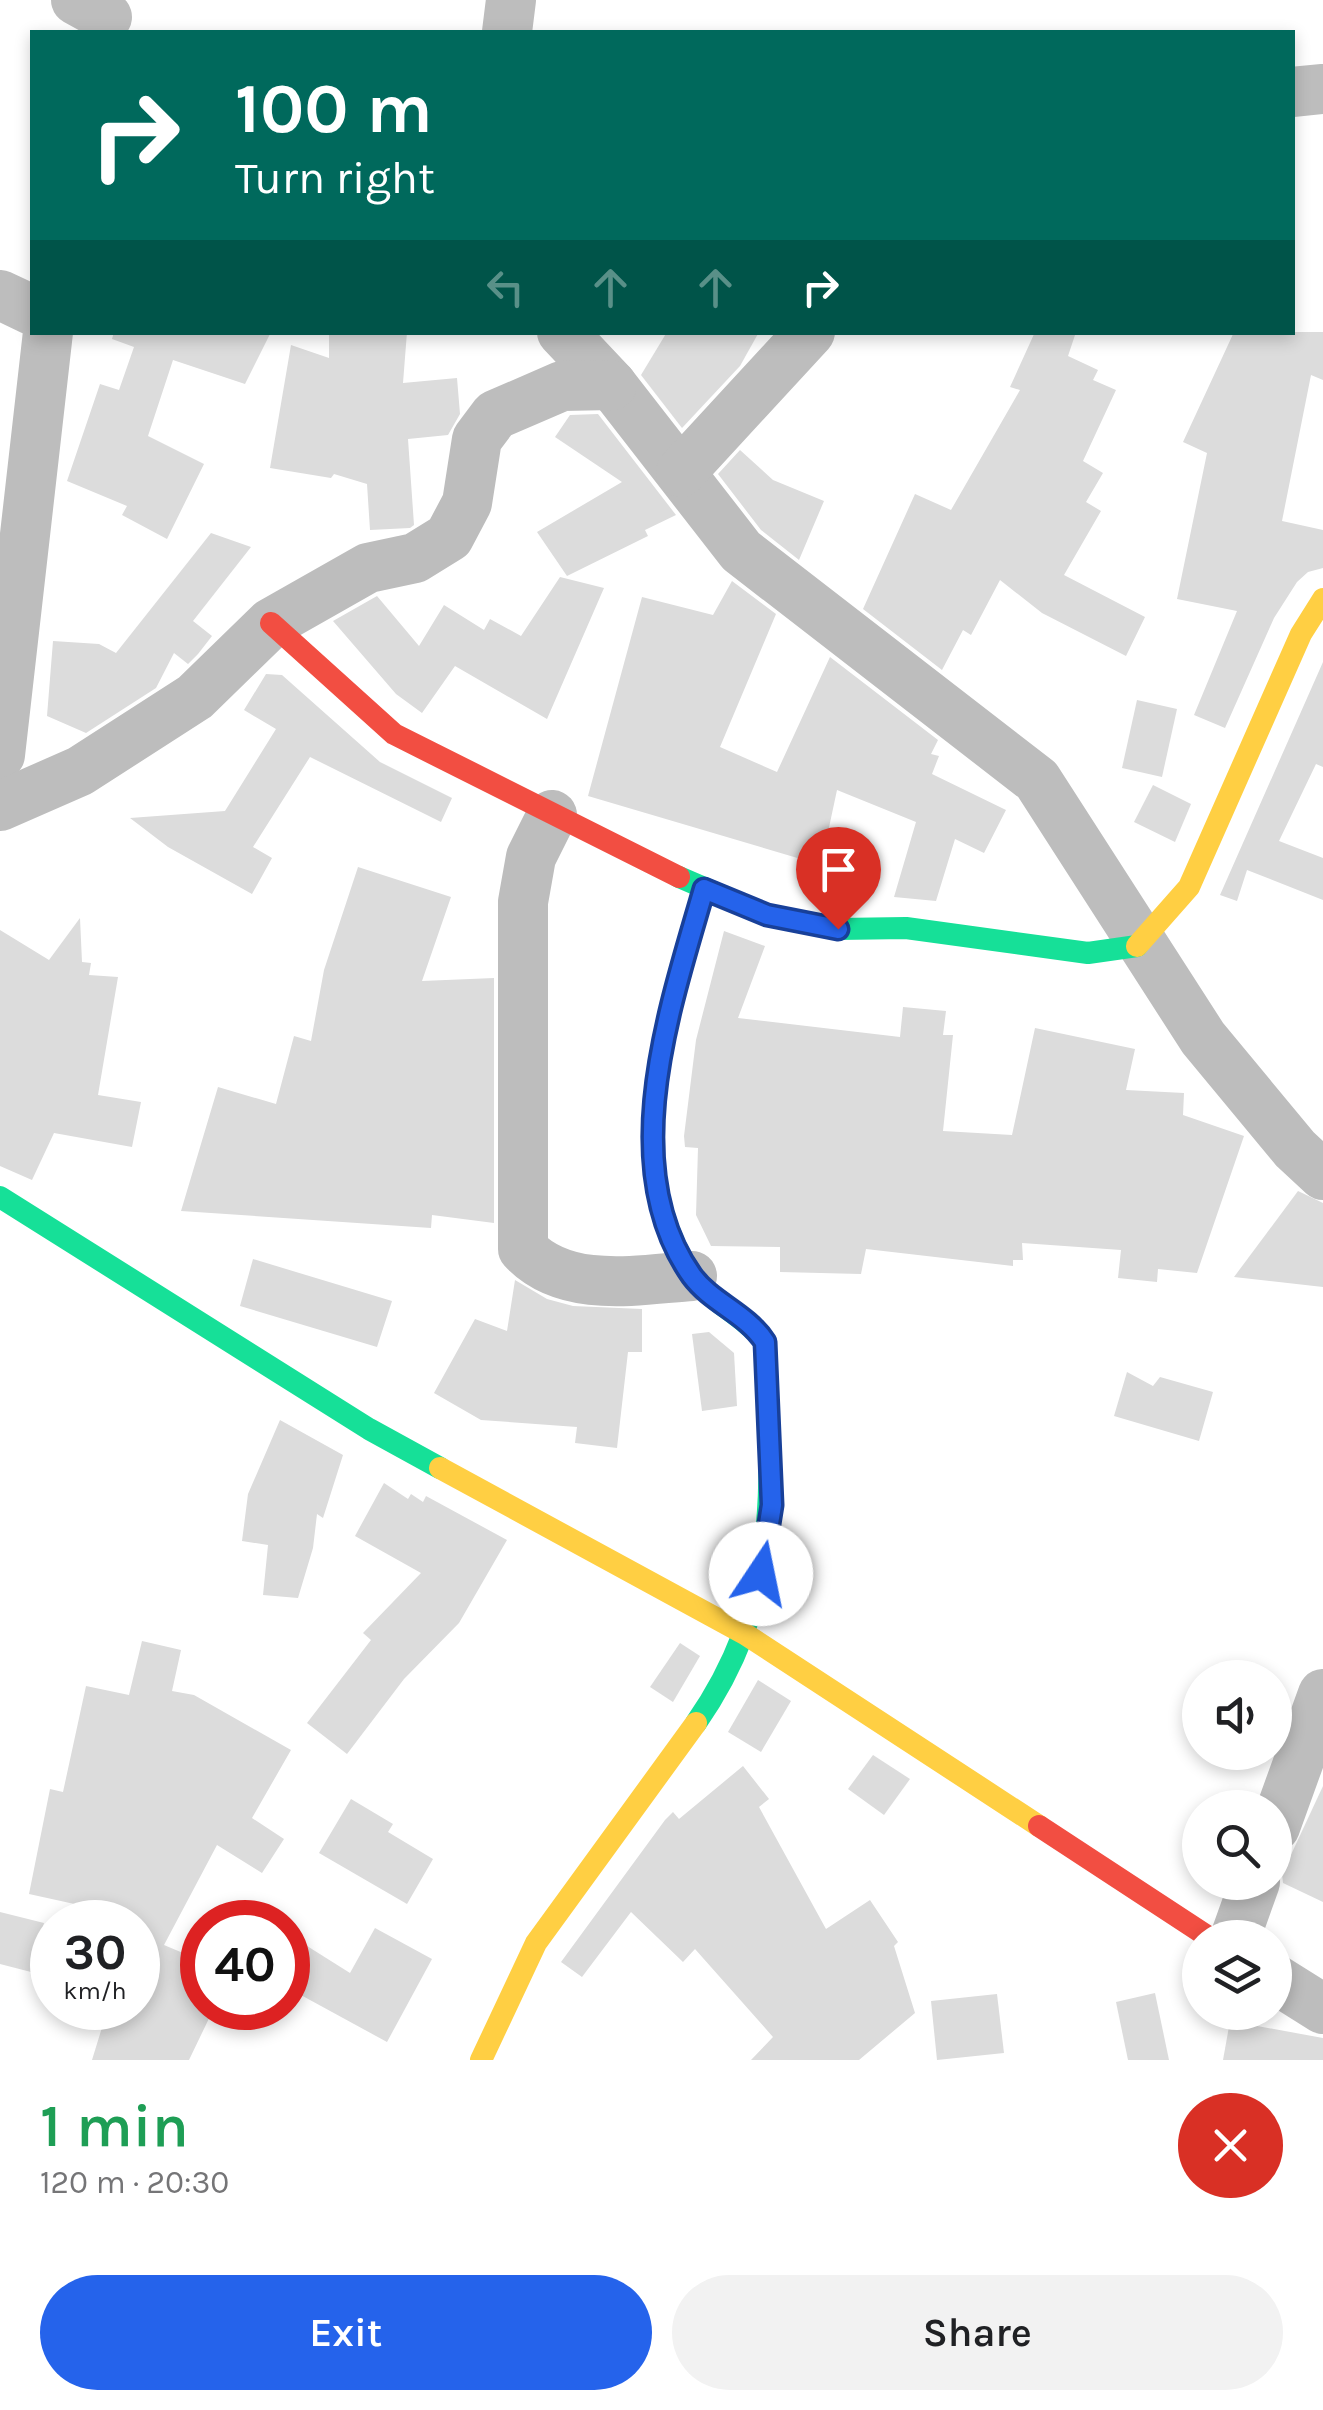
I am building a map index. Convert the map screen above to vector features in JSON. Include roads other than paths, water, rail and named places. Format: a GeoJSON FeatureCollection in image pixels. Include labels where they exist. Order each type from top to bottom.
{"type":"FeatureCollection","features":[{"type":"Feature","properties":{"kind":"street"},"geometry":{"type":"LineString","coordinates":[[507,30],[511,0]]}},
{"type":"Feature","properties":{"kind":"street"},"geometry":{"type":"LineString","coordinates":[[1295,92],[1323,89]]}},
{"type":"Feature","properties":{"kind":"street"},"geometry":{"type":"LineString","coordinates":[[0,295],[30,309]]}},
{"type":"Feature","properties":{"kind":"street"},"geometry":{"type":"LineString","coordinates":[[0,756],[48,335]]}},
{"type":"Feature","properties":{"kind":"street"},"geometry":{"type":"LineString","coordinates":[[565,335],[612,386],[741,551],[1038,780],[1203,1038],[1295,1149],[1323,1175]]}},
{"type":"Feature","properties":{"kind":"street"},"geometry":{"type":"LineString","coordinates":[[682,472],[807,335]]}},
{"type":"Feature","properties":{"kind":"street"},"geometry":{"type":"LineString","coordinates":[[0,806],[80,771],[196,696],[271,623],[368,568],[414,558],[449,536],[467,503],[477,439],[495,416],[562,386],[612,386]]}},
{"type":"Feature","properties":{"kind":"street"},"geometry":{"type":"LineString","coordinates":[[271,623],[394,734],[704,889],[767,915],[838,929],[906,928],[1088,953],[1141,946],[1189,886],[1221,824],[1300,634],[1323,599]]}},
{"type":"Feature","properties":{"kind":"street"},"geometry":{"type":"LineString","coordinates":[[552,815],[531,857],[523,902],[523,1250],[556,1273],[608,1282],[692,1276]]}},
{"type":"Feature","properties":{"kind":"street"},"geometry":{"type":"LineString","coordinates":[[481,2060],[536,1944],[682,1746],[746,1634],[769,1544],[772,1505],[765,1342],[756,1327],[692,1276],[664,1216],[652,1150],[664,1029],[704,889]]}},
{"type":"Feature","properties":{"kind":"street"},"geometry":{"type":"LineString","coordinates":[[0,1197],[369,1429],[746,1634],[1183,1920]]}},
{"type":"Feature","properties":{"kind":"street"},"geometry":{"type":"LineString","coordinates":[[1289,1790],[1323,1694]]}},
{"type":"Feature","properties":{"kind":"street"},"geometry":{"type":"LineString","coordinates":[[1292,1990],[1323,2009]]}}]}
